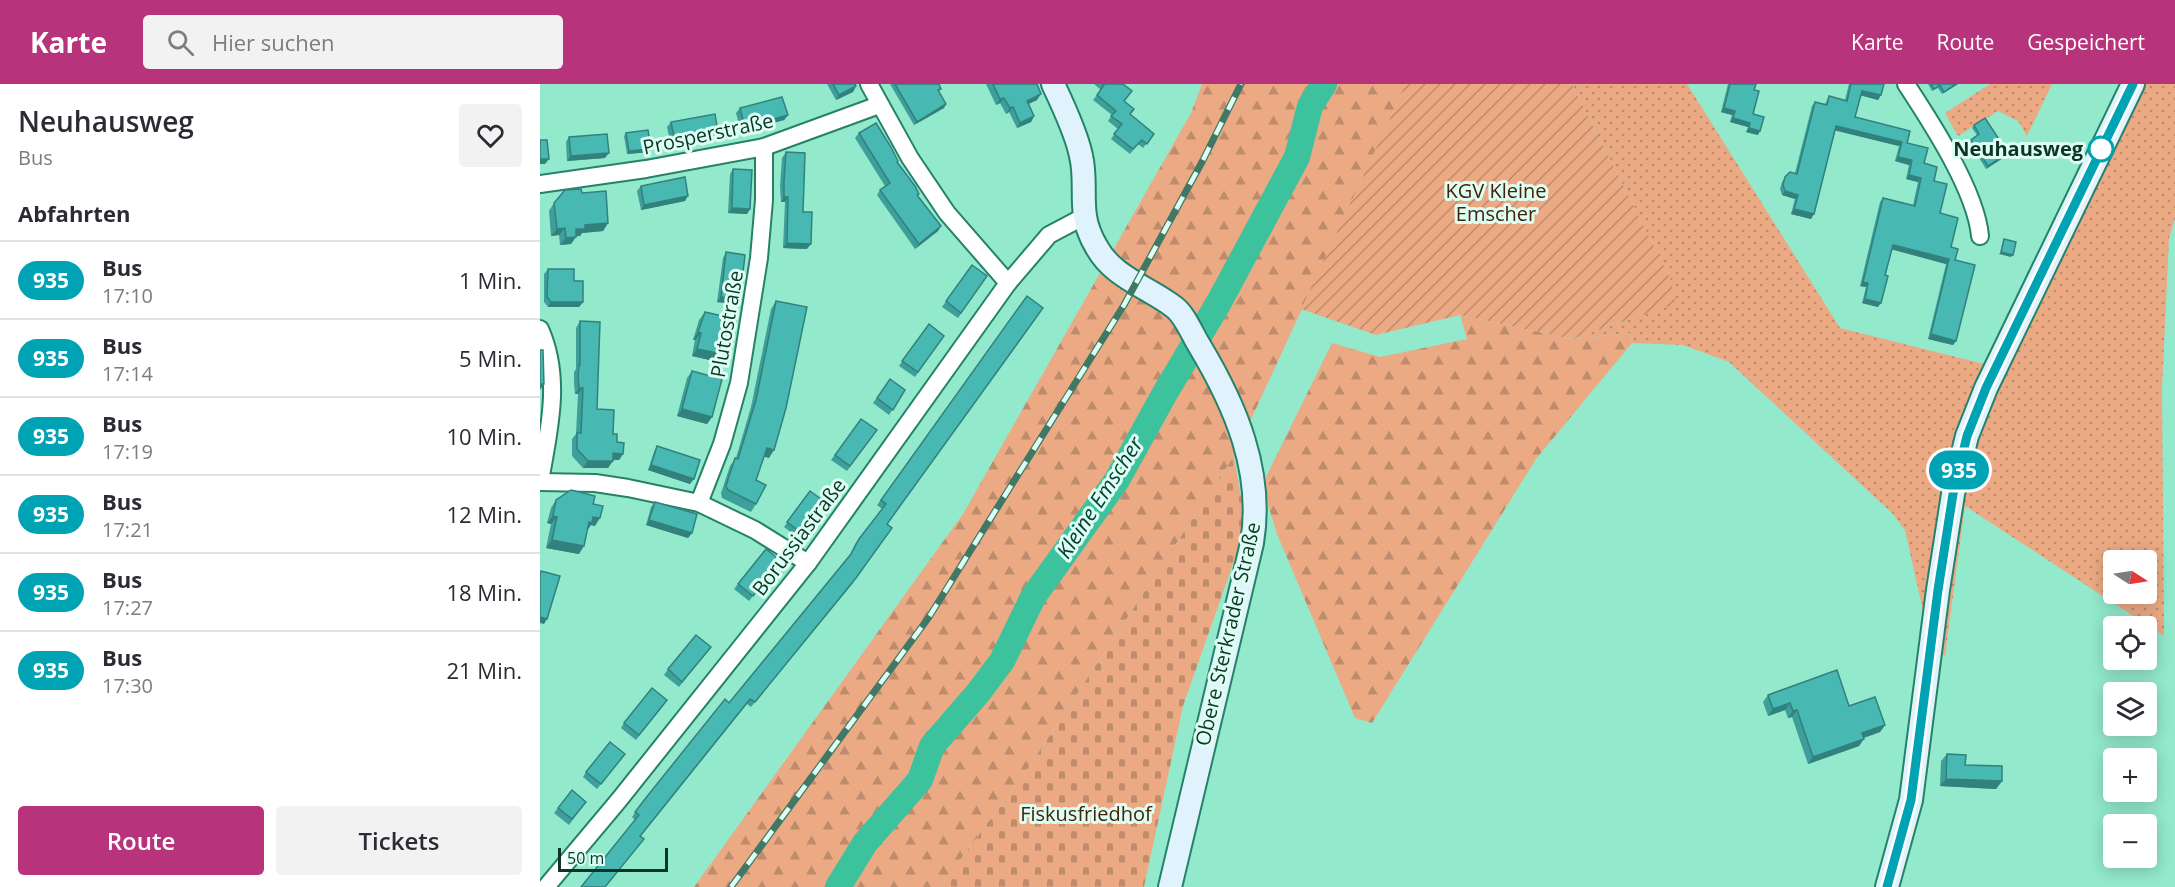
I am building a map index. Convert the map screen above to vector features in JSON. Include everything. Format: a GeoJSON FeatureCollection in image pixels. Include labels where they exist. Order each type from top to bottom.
{"type":"FeatureCollection","features":[{"type":"Feature","properties":{"kind":"street"},"geometry":{"type":"LineString","coordinates":[[869,84],[910,158],[947,213],[1008,283]]}},
{"type":"Feature","properties":{"kind":"street","name":"Obere Sterkrader Straße"},"geometry":{"type":"LineString","coordinates":[[1053,84],[1082,156],[1085,216],[1096,247],[1116,271],[1176,308],[1219,379],[1243,434],[1253,477],[1255,523],[1170,887]]}},
{"type":"Feature","properties":{"kind":"street"},"geometry":{"type":"LineString","coordinates":[[1906,84],[1928,117],[1969,195],[1979,221],[1980,236]]}},
{"type":"Feature","properties":{"kind":"street"},"geometry":{"type":"LineString","coordinates":[[1887,887],[1911,800],[1938,590],[1953,494],[1967,436],[1986,388],[2133,84]]}},
{"type":"Feature","properties":{"kind":"street","name":"Prosperstraße"},"geometry":{"type":"LineString","coordinates":[[540,184],[646,169],[764,147],[879,105]]}},
{"type":"Feature","properties":{"kind":"street","name":"Plutostraße"},"geometry":{"type":"LineString","coordinates":[[699,503],[722,444],[739,383],[759,258],[764,190],[764,147]]}},
{"type":"Feature","properties":{"kind":"street","name":"Borussiastraße"},"geometry":{"type":"LineString","coordinates":[[546,887],[620,800],[808,563],[1008,283],[1049,235],[1085,216]]}},
{"type":"Feature","properties":{"kind":"street"},"geometry":{"type":"LineString","coordinates":[[540,329],[547,345],[552,374],[540,481],[595,483],[699,503],[755,530],[808,563]]}},
{"type":"Feature","properties":{"kind":"green space"},"geometry":{"type":"Polygon","coordinates":[[[1202,84],[1406,84],[1234,456],[1027,770],[940,887],[694,887],[963,514],[1191,113],[1202,84]]]}},
{"type":"Feature","properties":{"kind":"green space","name":"KGV Kleine Emscher"},"geometry":{"type":"Polygon","coordinates":[[[1406,84],[1572,84],[1670,278],[1676,304],[1571,339],[1460,315],[1376,335],[1301,309],[1406,84]]]}},
{"type":"Feature","properties":{"kind":"green space"},"geometry":{"type":"Polygon","coordinates":[[[1572,84],[1687,84],[1840,328],[2008,370],[2145,84],[2175,84],[2175,219],[2169,238],[2162,388],[2164,636],[2157,631],[2157,616],[2133,616],[2115,604],[2157,604],[2157,550],[2103,550],[2103,596],[1965,506],[1945,656],[1931,647],[1905,530],[1892,513],[1729,362],[1683,345],[1632,343],[1630,333],[1571,339],[1675,304],[1670,278],[1572,84]]]}},
{"type":"Feature","properties":{"kind":"green space"},"geometry":{"type":"Polygon","coordinates":[[[1990,84],[2052,84],[2027,136],[2018,121],[1998,111],[1958,136],[1945,113],[1990,84]]]}},
{"type":"Feature","properties":{"kind":"green space"},"geometry":{"type":"Polygon","coordinates":[[[1460,315],[1571,339],[1630,333],[1632,343],[1536,459],[1372,723],[1355,718],[1277,534],[1262,485],[1332,343],[1380,357],[1467,339],[1460,315]]]}},
{"type":"Feature","properties":{"kind":"green space","name":"Fiskusfriedhof"},"geometry":{"type":"Polygon","coordinates":[[[1234,456],[1246,527],[1183,706],[1144,887],[940,887],[1027,770],[1234,456]]]}},
{"type":"Feature","properties":{"kind":"building"},"geometry":{"type":"Polygon","coordinates":[[[833,84],[855,84],[856,86],[839,95],[833,84]]]}},
{"type":"Feature","properties":{"kind":"building"},"geometry":{"type":"Polygon","coordinates":[[[895,84],[939,84],[941,89],[938,90],[946,104],[917,122],[895,84]]]}},
{"type":"Feature","properties":{"kind":"building"},"geometry":{"type":"Polygon","coordinates":[[[993,84],[1037,84],[1041,94],[1027,101],[1034,116],[1020,123],[1013,107],[1010,108],[1004,98],[1000,99],[993,84]]]}},
{"type":"Feature","properties":{"kind":"building"},"geometry":{"type":"Polygon","coordinates":[[[1103,84],[1123,84],[1132,91],[1124,101],[1134,109],[1130,114],[1154,134],[1147,144],[1142,140],[1133,149],[1114,134],[1122,124],[1111,116],[1116,111],[1097,95],[1103,84]]]}},
{"type":"Feature","properties":{"kind":"building"},"geometry":{"type":"Polygon","coordinates":[[[1730,84],[1756,84],[1754,90],[1759,91],[1753,114],[1764,117],[1760,131],[1749,128],[1750,123],[1733,118],[1735,111],[1724,108],[1730,84]]]}},
{"type":"Feature","properties":{"kind":"building"},"geometry":{"type":"Polygon","coordinates":[[[1851,84],[1884,84],[1881,95],[1862,91],[1855,117],[1910,131],[1907,143],[1928,148],[1924,163],[1937,167],[1934,181],[1947,184],[1940,213],[1958,218],[1951,247],[1958,249],[1955,260],[1975,265],[1956,341],[1931,334],[1949,259],[1893,245],[1881,303],[1865,299],[1868,283],[1863,282],[1883,198],[1915,206],[1921,178],[1909,175],[1912,160],[1898,157],[1902,142],[1836,126],[1814,214],[1794,209],[1798,195],[1785,191],[1783,185],[1785,177],[1790,172],[1797,174],[1815,102],[1827,105],[1829,96],[1847,101],[1851,84]]]}},
{"type":"Feature","properties":{"kind":"building"},"geometry":{"type":"Polygon","coordinates":[[[1931,84],[1956,84],[1944,92],[1940,85],[1934,89],[1931,84]]]}},
{"type":"Feature","properties":{"kind":"building"},"geometry":{"type":"Polygon","coordinates":[[[782,97],[788,115],[745,127],[740,108],[782,97]]]}},
{"type":"Feature","properties":{"kind":"building"},"geometry":{"type":"Polygon","coordinates":[[[715,114],[718,132],[675,141],[671,122],[715,114]]]}},
{"type":"Feature","properties":{"kind":"building"},"geometry":{"type":"Polygon","coordinates":[[[1985,118],[2008,153],[1988,166],[1971,140],[1979,134],[1974,125],[1985,118]]]}},
{"type":"Feature","properties":{"kind":"building"},"geometry":{"type":"Polygon","coordinates":[[[876,123],[891,147],[897,162],[915,186],[919,194],[917,195],[941,226],[919,244],[880,190],[890,183],[859,133],[876,123]]]}},
{"type":"Feature","properties":{"kind":"building"},"geometry":{"type":"Polygon","coordinates":[[[648,130],[651,149],[629,151],[626,133],[648,130]]]}},
{"type":"Feature","properties":{"kind":"building"},"geometry":{"type":"Polygon","coordinates":[[[607,134],[609,153],[571,156],[569,137],[607,134]]]}},
{"type":"Feature","properties":{"kind":"building"},"geometry":{"type":"Polygon","coordinates":[[[540,140],[547,140],[549,159],[540,159],[540,140]]]}},
{"type":"Feature","properties":{"kind":"building"},"geometry":{"type":"Polygon","coordinates":[[[786,152],[805,153],[803,212],[812,212],[811,244],[787,243],[788,197],[784,197],[786,152]]]}},
{"type":"Feature","properties":{"kind":"building"},"geometry":{"type":"Polygon","coordinates":[[[733,169],[752,170],[750,209],[732,208],[733,169]]]}},
{"type":"Feature","properties":{"kind":"building"},"geometry":{"type":"Polygon","coordinates":[[[685,177],[688,196],[644,205],[641,186],[685,177]]]}},
{"type":"Feature","properties":{"kind":"building"},"geometry":{"type":"Polygon","coordinates":[[[581,189],[582,193],[606,191],[608,223],[585,225],[585,229],[576,229],[576,237],[566,238],[565,228],[557,229],[554,203],[565,190],[581,189]]]}},
{"type":"Feature","properties":{"kind":"building"},"geometry":{"type":"Polygon","coordinates":[[[2004,239],[2016,242],[2013,255],[2001,252],[2004,239]]]}},
{"type":"Feature","properties":{"kind":"building"},"geometry":{"type":"Polygon","coordinates":[[[726,252],[745,255],[740,299],[721,297],[726,252]]]}},
{"type":"Feature","properties":{"kind":"building"},"geometry":{"type":"Polygon","coordinates":[[[972,265],[987,276],[961,313],[946,301],[972,265]]]}},
{"type":"Feature","properties":{"kind":"building"},"geometry":{"type":"Polygon","coordinates":[[[548,269],[574,269],[574,281],[583,281],[583,302],[551,302],[547,297],[548,269]]]}},
{"type":"Feature","properties":{"kind":"building"},"geometry":{"type":"Polygon","coordinates":[[[1027,296],[1043,308],[887,524],[892,528],[856,578],[755,702],[750,699],[640,836],[644,839],[605,887],[581,887],[639,815],[635,812],[725,699],[729,703],[851,554],[859,539],[886,504],[881,500],[1027,296]]]}},
{"type":"Feature","properties":{"kind":"building"},"geometry":{"type":"Polygon","coordinates":[[[776,301],[807,307],[786,408],[774,450],[767,448],[756,480],[766,485],[756,504],[728,490],[726,486],[735,458],[738,459],[756,400],[776,301]]]}},
{"type":"Feature","properties":{"kind":"building"},"geometry":{"type":"Polygon","coordinates":[[[705,312],[736,319],[728,355],[697,349],[701,333],[698,332],[705,312]]]}},
{"type":"Feature","properties":{"kind":"building"},"geometry":{"type":"Polygon","coordinates":[[[580,321],[600,322],[597,409],[614,410],[613,434],[617,434],[617,442],[624,443],[623,454],[613,453],[613,461],[588,461],[577,449],[577,433],[581,433],[583,388],[579,388],[578,377],[580,321]]]}},
{"type":"Feature","properties":{"kind":"building"},"geometry":{"type":"Polygon","coordinates":[[[929,324],[944,336],[918,372],[902,361],[929,324]]]}},
{"type":"Feature","properties":{"kind":"building"},"geometry":{"type":"Polygon","coordinates":[[[540,350],[543,350],[544,384],[540,384],[540,350]]]}},
{"type":"Feature","properties":{"kind":"building"},"geometry":{"type":"Polygon","coordinates":[[[692,371],[722,379],[712,417],[682,409],[692,371]]]}},
{"type":"Feature","properties":{"kind":"building"},"geometry":{"type":"Polygon","coordinates":[[[890,379],[905,390],[893,410],[877,398],[890,379]]]}},
{"type":"Feature","properties":{"kind":"building"},"geometry":{"type":"Polygon","coordinates":[[[861,419],[877,430],[850,466],[835,455],[861,419]]]}},
{"type":"Feature","properties":{"kind":"building"},"geometry":{"type":"Polygon","coordinates":[[[657,446],[700,460],[694,479],[651,465],[657,446]]]}},
{"type":"Feature","properties":{"kind":"building"},"geometry":{"type":"Polygon","coordinates":[[[571,490],[595,496],[593,504],[603,506],[600,518],[593,517],[592,523],[589,522],[584,546],[552,540],[557,517],[553,516],[556,500],[571,490]]]}},
{"type":"Feature","properties":{"kind":"building"},"geometry":{"type":"Polygon","coordinates":[[[810,491],[825,502],[802,533],[787,522],[810,491]]]}},
{"type":"Feature","properties":{"kind":"building"},"geometry":{"type":"Polygon","coordinates":[[[655,502],[697,514],[692,533],[649,520],[655,502]]]}},
{"type":"Feature","properties":{"kind":"building"},"geometry":{"type":"Polygon","coordinates":[[[766,549],[781,561],[753,596],[738,584],[766,549]]]}},
{"type":"Feature","properties":{"kind":"building"},"geometry":{"type":"Polygon","coordinates":[[[541,571],[560,576],[547,619],[540,617],[541,571]]]}},
{"type":"Feature","properties":{"kind":"building"},"geometry":{"type":"Polygon","coordinates":[[[696,635],[711,647],[682,682],[668,669],[696,635]]]}},
{"type":"Feature","properties":{"kind":"building"},"geometry":{"type":"Polygon","coordinates":[[[1837,670],[1849,706],[1875,697],[1885,725],[1862,733],[1864,739],[1813,757],[1797,710],[1793,711],[1790,703],[1773,709],[1768,695],[1837,670]]]}},
{"type":"Feature","properties":{"kind":"building"},"geometry":{"type":"Polygon","coordinates":[[[652,688],[667,700],[639,735],[624,723],[652,688]]]}},
{"type":"Feature","properties":{"kind":"building"},"geometry":{"type":"Polygon","coordinates":[[[610,742],[625,754],[601,784],[586,772],[610,742]]]}},
{"type":"Feature","properties":{"kind":"building"},"geometry":{"type":"Polygon","coordinates":[[[1947,754],[1966,755],[1965,765],[2002,766],[2002,781],[1946,779],[1947,754]]]}},
{"type":"Feature","properties":{"kind":"building"},"geometry":{"type":"Polygon","coordinates":[[[572,790],[586,802],[572,819],[558,808],[572,790]]]}},
{"type":"Feature","properties":{"kind":"waterway","name":"Kleine Emscher"},"geometry":{"type":"LineString","coordinates":[[838,887],[865,843],[920,780],[932,746],[978,693],[1002,661],[1033,597],[1117,480],[1218,304],[1297,157],[1310,106],[1324,84]]}},
{"type":"Feature","properties":{"kind":"railway"},"geometry":{"type":"LineString","coordinates":[[731,887],[929,617],[1124,305],[1202,162],[1241,84]]}},
{"type":"Feature","properties":{"kind":"bus line","name":"935"},"geometry":{"type":"LineString","coordinates":[[1887,887],[1911,800],[1938,590],[1953,494],[1967,436],[1986,388],[2133,84]]}},
{"type":"Feature","properties":{"kind":"place","name":"Neuhausweg"},"geometry":{"type":"Point","coordinates":[2101,149]}}]}
